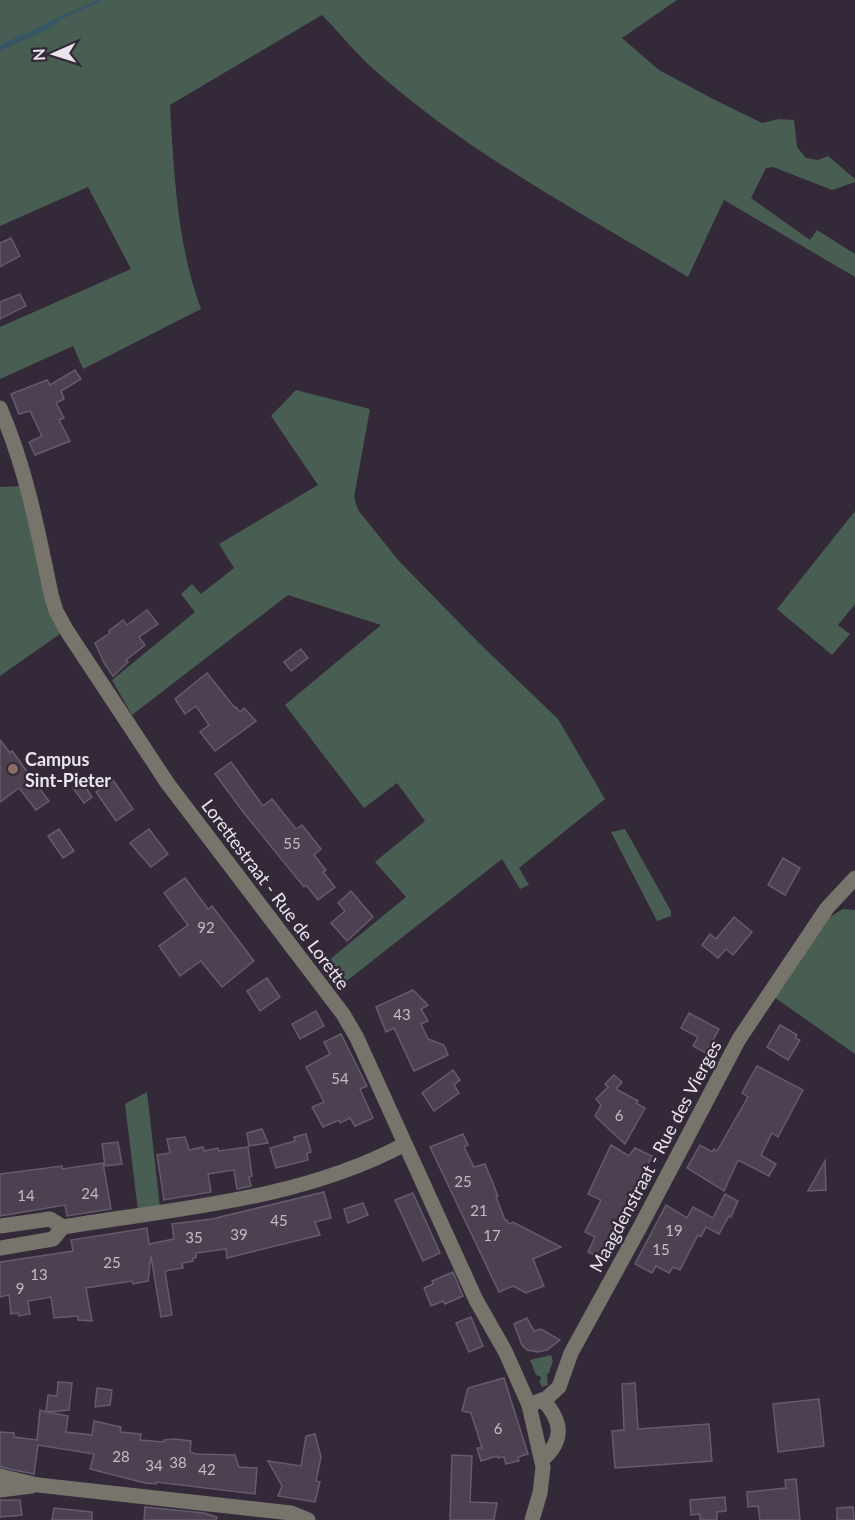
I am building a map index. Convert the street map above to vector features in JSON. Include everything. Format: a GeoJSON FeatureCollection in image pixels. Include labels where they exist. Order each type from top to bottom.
{"type":"FeatureCollection","features":[{"type":"Feature","properties":{"kind":"street","name":"Lorettestraat - Rue de Lorette"},"geometry":{"type":"LineString","coordinates":[[0,408],[19,455],[56,611],[168,784],[343,1014],[357,1038],[476,1300],[536,1403],[542,1460]]}},
{"type":"Feature","properties":{"kind":"street","name":"Maagdenstraat - Rue des Vierges"},"geometry":{"type":"LineString","coordinates":[[536,1403],[559,1387],[571,1353],[739,1039],[828,908],[853,884]]}},
{"type":"Feature","properties":{"kind":"street"},"geometry":{"type":"LineString","coordinates":[[0,1226],[50,1219],[63,1227],[291,1188],[320,1180],[405,1144]]}},
{"type":"Feature","properties":{"kind":"street"},"geometry":{"type":"LineString","coordinates":[[0,1248],[53,1239],[63,1227]]}},
{"type":"Feature","properties":{"kind":"street"},"geometry":{"type":"LineString","coordinates":[[532,1520],[540,1493],[542,1460],[552,1451],[559,1427],[554,1412],[536,1403]]}},
{"type":"Feature","properties":{"kind":"street"},"geometry":{"type":"LineString","coordinates":[[0,1476],[38,1485],[291,1513],[308,1520]]}},
{"type":"Feature","properties":{"kind":"street"},"geometry":{"type":"LineString","coordinates":[[0,1490],[38,1485]]}},
{"type":"Feature","properties":{"kind":"green space"},"geometry":{"type":"Polygon","coordinates":[[[0,0],[677,0],[622,38],[659,70],[762,123],[779,119],[794,120],[797,147],[806,158],[818,160],[828,156],[855,179],[855,182],[832,190],[773,167],[766,168],[751,198],[810,240],[817,230],[855,254],[855,277],[724,200],[688,277],[564,204],[443,125],[369,65],[322,15],[170,105],[178,208],[187,259],[201,309],[83,369],[73,346],[0,379],[0,327],[131,269],[88,187],[0,226],[0,0]]]}},
{"type":"Feature","properties":{"kind":"green space"},"geometry":{"type":"Polygon","coordinates":[[[296,390],[370,409],[354,497],[358,510],[399,561],[558,719],[605,799],[519,868],[529,885],[520,889],[502,859],[344,983],[329,960],[406,897],[375,862],[425,821],[397,783],[364,808],[285,705],[381,625],[288,595],[132,715],[112,680],[195,612],[181,594],[192,584],[201,594],[234,568],[219,544],[318,485],[271,416],[296,390]]]}},
{"type":"Feature","properties":{"kind":"green space"},"geometry":{"type":"Polygon","coordinates":[[[21,486],[46,595],[60,634],[0,676],[0,487],[21,486]]]}},
{"type":"Feature","properties":{"kind":"green space"},"geometry":{"type":"Polygon","coordinates":[[[855,511],[855,604],[838,625],[850,634],[832,655],[777,609],[855,511]]]}},
{"type":"Feature","properties":{"kind":"green space"},"geometry":{"type":"Polygon","coordinates":[[[625,829],[671,911],[671,916],[657,921],[611,832],[625,829]]]}},
{"type":"Feature","properties":{"kind":"green space"},"geometry":{"type":"Polygon","coordinates":[[[843,909],[855,910],[855,1054],[774,997],[828,918],[843,909]]]}},
{"type":"Feature","properties":{"kind":"green space"},"geometry":{"type":"Polygon","coordinates":[[[147,1092],[160,1207],[138,1211],[125,1104],[147,1092]]]}},
{"type":"Feature","properties":{"kind":"green space"},"geometry":{"type":"Polygon","coordinates":[[[551,1355],[553,1361],[547,1374],[548,1385],[542,1387],[539,1381],[541,1377],[536,1375],[530,1360],[551,1355]]]}},
{"type":"Feature","properties":{"kind":"water"},"geometry":{"type":"Polygon","coordinates":[[[97,0],[103,0],[61,20],[51,28],[0,51],[0,47],[97,0]]]}},
{"type":"Feature","properties":{"kind":"building"},"geometry":{"type":"Polygon","coordinates":[[[11,238],[20,256],[0,267],[0,243],[11,238]]]}},
{"type":"Feature","properties":{"kind":"building"},"geometry":{"type":"Polygon","coordinates":[[[20,294],[26,306],[0,319],[0,302],[20,294]]]}},
{"type":"Feature","properties":{"kind":"building"},"geometry":{"type":"Polygon","coordinates":[[[75,370],[81,379],[61,391],[64,399],[56,403],[64,418],[59,420],[70,441],[35,455],[29,442],[42,436],[30,411],[19,414],[11,394],[47,380],[50,385],[75,370]]]}},
{"type":"Feature","properties":{"kind":"building"},"geometry":{"type":"Polygon","coordinates":[[[147,610],[158,624],[139,637],[145,645],[126,660],[128,662],[113,676],[95,643],[123,620],[127,625],[147,610]]]}},
{"type":"Feature","properties":{"kind":"building"},"geometry":{"type":"Polygon","coordinates":[[[301,649],[308,658],[291,671],[284,662],[301,649]]]}},
{"type":"Feature","properties":{"kind":"building"},"geometry":{"type":"Polygon","coordinates":[[[207,673],[235,708],[240,712],[244,708],[256,721],[215,751],[200,732],[209,725],[196,706],[185,714],[175,699],[207,673]]]}},
{"type":"Feature","properties":{"kind":"building","name":"Campus Sint-Pieter"},"geometry":{"type":"Polygon","coordinates":[[[0,740],[10,753],[12,751],[49,801],[36,810],[19,788],[0,802],[0,740]]]}},
{"type":"Feature","properties":{"kind":"building"},"geometry":{"type":"Polygon","coordinates":[[[231,762],[263,806],[272,799],[296,829],[302,825],[321,849],[314,855],[326,870],[323,872],[335,887],[318,900],[306,885],[304,887],[215,774],[231,762]]]}},
{"type":"Feature","properties":{"kind":"building"},"geometry":{"type":"Polygon","coordinates":[[[113,780],[133,809],[116,821],[96,792],[113,780]]]}},
{"type":"Feature","properties":{"kind":"building"},"geometry":{"type":"Polygon","coordinates":[[[82,782],[92,797],[84,803],[73,788],[82,782]]]}},
{"type":"Feature","properties":{"kind":"building"},"geometry":{"type":"Polygon","coordinates":[[[59,829],[74,851],[63,858],[48,836],[59,829]]]}},
{"type":"Feature","properties":{"kind":"building"},"geometry":{"type":"Polygon","coordinates":[[[149,829],[168,854],[151,867],[130,843],[149,829]]]}},
{"type":"Feature","properties":{"kind":"building"},"geometry":{"type":"Polygon","coordinates":[[[783,858],[800,868],[785,895],[768,885],[783,858]]]}},
{"type":"Feature","properties":{"kind":"building"},"geometry":{"type":"Polygon","coordinates":[[[185,878],[208,909],[212,906],[254,961],[222,987],[201,961],[180,976],[159,946],[188,925],[164,893],[185,878]]]}},
{"type":"Feature","properties":{"kind":"building"},"geometry":{"type":"Polygon","coordinates":[[[351,891],[373,917],[347,941],[331,923],[345,911],[338,903],[351,891]]]}},
{"type":"Feature","properties":{"kind":"building"},"geometry":{"type":"Polygon","coordinates":[[[734,917],[752,932],[733,955],[726,949],[718,958],[702,945],[710,934],[716,939],[734,917]]]}},
{"type":"Feature","properties":{"kind":"building"},"geometry":{"type":"Polygon","coordinates":[[[267,978],[280,997],[260,1011],[247,991],[267,978]]]}},
{"type":"Feature","properties":{"kind":"building"},"geometry":{"type":"Polygon","coordinates":[[[413,990],[428,1005],[421,1009],[428,1021],[421,1024],[428,1039],[444,1045],[448,1055],[414,1071],[394,1028],[386,1032],[376,1007],[413,990]]]}},
{"type":"Feature","properties":{"kind":"building"},"geometry":{"type":"Polygon","coordinates":[[[316,1011],[324,1026],[300,1039],[292,1024],[316,1011]]]}},
{"type":"Feature","properties":{"kind":"building"},"geometry":{"type":"Polygon","coordinates":[[[689,1013],[719,1029],[706,1053],[693,1046],[698,1037],[681,1028],[689,1013]]]}},
{"type":"Feature","properties":{"kind":"building"},"geometry":{"type":"Polygon","coordinates":[[[780,1025],[797,1035],[795,1038],[800,1040],[788,1060],[767,1047],[780,1025]]]}},
{"type":"Feature","properties":{"kind":"building"},"geometry":{"type":"Polygon","coordinates":[[[341,1034],[367,1086],[360,1089],[373,1118],[355,1126],[350,1118],[323,1127],[312,1107],[324,1102],[306,1067],[330,1054],[324,1042],[341,1034]]]}},
{"type":"Feature","properties":{"kind":"building"},"geometry":{"type":"Polygon","coordinates":[[[757,1066],[803,1090],[778,1137],[772,1133],[761,1155],[776,1164],[769,1176],[738,1160],[724,1191],[687,1168],[700,1145],[712,1152],[714,1149],[717,1151],[748,1097],[742,1093],[757,1066]]]}},
{"type":"Feature","properties":{"kind":"building"},"geometry":{"type":"Polygon","coordinates":[[[453,1070],[460,1080],[454,1085],[459,1093],[434,1111],[422,1093],[453,1070]]]}},
{"type":"Feature","properties":{"kind":"building"},"geometry":{"type":"Polygon","coordinates":[[[614,1075],[622,1082],[616,1089],[638,1101],[636,1103],[645,1108],[625,1144],[595,1116],[601,1105],[596,1099],[608,1087],[605,1084],[614,1075]]]}},
{"type":"Feature","properties":{"kind":"building"},"geometry":{"type":"Polygon","coordinates":[[[262,1129],[268,1143],[249,1146],[247,1133],[262,1129]]]}},
{"type":"Feature","properties":{"kind":"building"},"geometry":{"type":"Polygon","coordinates":[[[306,1134],[311,1152],[307,1153],[308,1160],[276,1168],[270,1148],[295,1141],[294,1137],[306,1134]]]}},
{"type":"Feature","properties":{"kind":"building"},"geometry":{"type":"Polygon","coordinates":[[[463,1134],[468,1145],[464,1147],[474,1167],[485,1164],[505,1220],[509,1224],[513,1222],[561,1247],[533,1259],[544,1286],[526,1293],[513,1286],[499,1292],[430,1147],[463,1134]]]}},
{"type":"Feature","properties":{"kind":"building"},"geometry":{"type":"Polygon","coordinates":[[[185,1137],[189,1150],[203,1147],[204,1151],[218,1148],[219,1151],[248,1147],[251,1186],[237,1189],[234,1170],[208,1174],[211,1192],[164,1200],[157,1155],[170,1153],[167,1139],[185,1137]]]}},
{"type":"Feature","properties":{"kind":"building"},"geometry":{"type":"Polygon","coordinates":[[[118,1142],[122,1164],[105,1166],[102,1144],[118,1142]]]}},
{"type":"Feature","properties":{"kind":"building"},"geometry":{"type":"Polygon","coordinates":[[[611,1145],[629,1156],[635,1148],[652,1156],[600,1258],[588,1252],[595,1237],[585,1232],[601,1200],[588,1194],[611,1145]]]}},
{"type":"Feature","properties":{"kind":"building"},"geometry":{"type":"Polygon","coordinates":[[[825,1161],[826,1190],[808,1191],[825,1161]]]}},
{"type":"Feature","properties":{"kind":"building"},"geometry":{"type":"Polygon","coordinates":[[[103,1163],[111,1209],[67,1216],[65,1205],[0,1216],[0,1174],[103,1163]]]}},
{"type":"Feature","properties":{"kind":"building"},"geometry":{"type":"Polygon","coordinates":[[[324,1192],[331,1218],[315,1222],[320,1235],[227,1258],[226,1249],[196,1253],[193,1261],[182,1263],[183,1268],[165,1271],[172,1315],[161,1317],[151,1256],[148,1281],[86,1288],[92,1321],[78,1320],[78,1316],[54,1318],[51,1297],[28,1301],[30,1314],[19,1316],[18,1313],[11,1314],[9,1295],[0,1297],[0,1262],[73,1251],[71,1240],[147,1228],[149,1244],[174,1239],[172,1224],[212,1219],[324,1192]]]}},
{"type":"Feature","properties":{"kind":"building"},"geometry":{"type":"Polygon","coordinates":[[[413,1193],[440,1253],[423,1261],[395,1200],[413,1193]]]}},
{"type":"Feature","properties":{"kind":"building"},"geometry":{"type":"Polygon","coordinates":[[[725,1194],[738,1201],[731,1217],[729,1216],[719,1234],[706,1227],[701,1237],[698,1235],[680,1270],[673,1267],[669,1273],[656,1266],[652,1273],[635,1264],[666,1205],[687,1218],[693,1207],[713,1218],[725,1194]]]}},
{"type":"Feature","properties":{"kind":"building"},"geometry":{"type":"Polygon","coordinates":[[[363,1203],[368,1215],[348,1223],[344,1209],[363,1203]]]}},
{"type":"Feature","properties":{"kind":"building"},"geometry":{"type":"Polygon","coordinates":[[[453,1272],[463,1296],[445,1304],[443,1301],[431,1306],[424,1288],[433,1284],[432,1281],[453,1272]]]}},
{"type":"Feature","properties":{"kind":"building"},"geometry":{"type":"Polygon","coordinates":[[[471,1317],[483,1346],[469,1352],[456,1323],[471,1317]]]}},
{"type":"Feature","properties":{"kind":"building"},"geometry":{"type":"Polygon","coordinates":[[[527,1318],[534,1331],[541,1329],[560,1340],[547,1350],[538,1352],[527,1350],[522,1345],[514,1324],[527,1318]]]}},
{"type":"Feature","properties":{"kind":"building"},"geometry":{"type":"Polygon","coordinates":[[[504,1378],[528,1454],[518,1457],[519,1461],[506,1464],[504,1457],[498,1458],[497,1456],[481,1461],[477,1448],[482,1448],[471,1413],[462,1411],[468,1388],[504,1378]]]}},
{"type":"Feature","properties":{"kind":"building"},"geometry":{"type":"Polygon","coordinates":[[[58,1382],[72,1383],[69,1410],[47,1412],[68,1416],[66,1432],[92,1435],[94,1421],[121,1427],[120,1432],[141,1434],[140,1440],[191,1441],[190,1452],[196,1454],[235,1455],[239,1467],[257,1468],[255,1494],[156,1482],[156,1484],[145,1483],[90,1469],[94,1454],[38,1445],[34,1474],[0,1467],[0,1432],[14,1433],[14,1437],[37,1440],[40,1410],[46,1412],[48,1395],[57,1396],[58,1382]]]}},
{"type":"Feature","properties":{"kind":"building"},"geometry":{"type":"Polygon","coordinates":[[[635,1383],[638,1429],[709,1424],[712,1461],[615,1468],[612,1431],[624,1430],[622,1384],[635,1383]]]}},
{"type":"Feature","properties":{"kind":"building"},"geometry":{"type":"Polygon","coordinates":[[[97,1388],[112,1390],[110,1405],[95,1407],[97,1388]]]}},
{"type":"Feature","properties":{"kind":"building"},"geometry":{"type":"Polygon","coordinates":[[[819,1399],[824,1446],[778,1452],[773,1404],[819,1399]]]}},
{"type":"Feature","properties":{"kind":"building"},"geometry":{"type":"Polygon","coordinates":[[[315,1434],[321,1457],[316,1481],[320,1482],[315,1502],[278,1496],[282,1486],[268,1461],[301,1466],[306,1436],[315,1434]]]}},
{"type":"Feature","properties":{"kind":"building"},"geometry":{"type":"Polygon","coordinates":[[[452,1455],[472,1456],[470,1502],[497,1503],[494,1520],[450,1520],[452,1455]]]}},
{"type":"Feature","properties":{"kind":"building"},"geometry":{"type":"Polygon","coordinates":[[[796,1479],[800,1520],[760,1520],[758,1506],[748,1507],[747,1492],[786,1488],[785,1480],[796,1479]]]}},
{"type":"Feature","properties":{"kind":"building"},"geometry":{"type":"Polygon","coordinates":[[[725,1497],[726,1511],[717,1512],[717,1520],[700,1520],[700,1514],[691,1515],[690,1500],[725,1497]]]}},
{"type":"Feature","properties":{"kind":"building"},"geometry":{"type":"Polygon","coordinates":[[[0,1500],[20,1500],[22,1515],[0,1517],[0,1500]]]}},
{"type":"Feature","properties":{"kind":"building"},"geometry":{"type":"Polygon","coordinates":[[[145,1507],[204,1513],[217,1517],[216,1520],[144,1520],[145,1507]]]}},
{"type":"Feature","properties":{"kind":"building"},"geometry":{"type":"Polygon","coordinates":[[[853,1507],[854,1520],[837,1520],[837,1508],[853,1507]]]}},
{"type":"Feature","properties":{"kind":"building"},"geometry":{"type":"Polygon","coordinates":[[[54,1508],[92,1512],[92,1520],[52,1520],[54,1508]]]}},
{"type":"Feature","properties":{"kind":"waterway"},"geometry":{"type":"LineString","coordinates":[[0,48],[22,36]]}},
{"type":"Feature","properties":{"kind":"place","name":"Campus Sint-Pieter"},"geometry":{"type":"Point","coordinates":[13,769]}}]}
